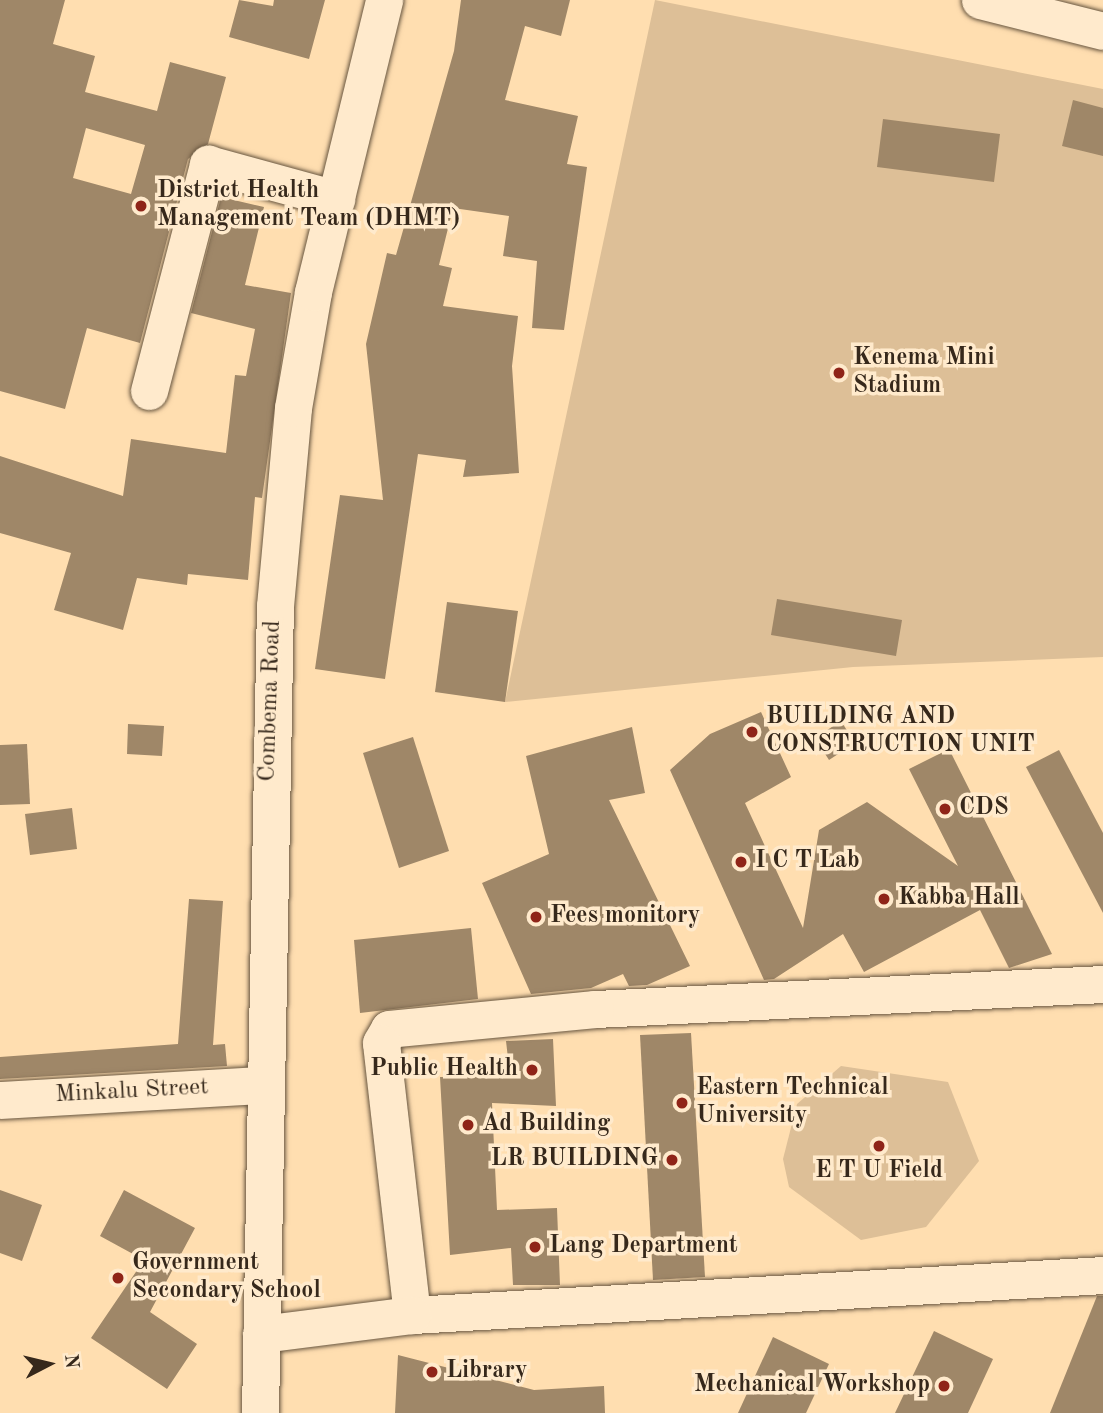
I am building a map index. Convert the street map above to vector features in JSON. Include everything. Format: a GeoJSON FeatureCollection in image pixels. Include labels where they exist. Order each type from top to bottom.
{"type":"FeatureCollection","features":[{"type":"Feature","properties":{"kind":"street","name":"Combema Road"},"geometry":{"type":"LineString","coordinates":[[260,1413],[264,1084],[275,606],[293,408],[336,200],[384,0]]}},
{"type":"Feature","properties":{"kind":"street"},"geometry":{"type":"LineString","coordinates":[[980,0],[1103,31]]}},
{"type":"Feature","properties":{"kind":"street"},"geometry":{"type":"LineString","coordinates":[[149,391],[208,164],[336,200]]}},
{"type":"Feature","properties":{"kind":"street"},"geometry":{"type":"LineString","coordinates":[[412,1315],[381,1043],[389,1029],[596,1009],[1103,984]]}},
{"type":"Feature","properties":{"kind":"street","name":"Minkalu Street"},"geometry":{"type":"LineString","coordinates":[[0,1100],[264,1084]]}},
{"type":"Feature","properties":{"kind":"street"},"geometry":{"type":"LineString","coordinates":[[261,1335],[412,1315],[1103,1275]]}},
{"type":"Feature","properties":{"kind":"shaded area","name":"Kenema Mini Stadium"},"geometry":{"type":"Polygon","coordinates":[[[655,0],[1103,89],[1103,657],[853,667],[505,702],[655,0]]]}},
{"type":"Feature","properties":{"kind":"shaded area","name":"E T U Field"},"geometry":{"type":"Polygon","coordinates":[[[841,1066],[948,1082],[979,1161],[926,1227],[861,1240],[789,1187],[783,1159],[797,1104],[841,1066]]]}},
{"type":"Feature","properties":{"kind":"building","name":"District Health Management Team (DHMT)"},"geometry":{"type":"Polygon","coordinates":[[[0,0],[65,0],[53,44],[95,56],[85,92],[157,111],[170,62],[226,77],[208,144],[188,159],[140,343],[87,328],[65,409],[0,391],[0,0]],[[86,128],[73,178],[131,194],[145,145],[86,128]]]}},
{"type":"Feature","properties":{"kind":"building"},"geometry":{"type":"Polygon","coordinates":[[[239,0],[273,6],[274,0],[325,0],[309,59],[229,37],[239,0]]]}},
{"type":"Feature","properties":{"kind":"building"},"geometry":{"type":"Polygon","coordinates":[[[461,0],[570,0],[561,36],[525,26],[505,100],[578,116],[567,164],[587,167],[564,330],[532,328],[537,261],[503,256],[509,216],[453,208],[439,265],[452,268],[443,306],[518,316],[512,366],[519,473],[463,477],[466,460],[418,454],[385,679],[315,669],[340,495],[383,500],[366,344],[387,253],[396,255],[454,51],[461,0]]]}},
{"type":"Feature","properties":{"kind":"building"},"geometry":{"type":"Polygon","coordinates":[[[1073,100],[1103,108],[1103,156],[1062,146],[1073,100]]]}},
{"type":"Feature","properties":{"kind":"building"},"geometry":{"type":"Polygon","coordinates":[[[883,119],[1000,134],[994,182],[877,167],[883,119]]]}},
{"type":"Feature","properties":{"kind":"building"},"geometry":{"type":"Polygon","coordinates":[[[221,197],[264,207],[245,285],[291,293],[262,498],[255,497],[248,580],[188,574],[187,585],[137,578],[123,630],[54,610],[71,553],[0,533],[0,456],[123,496],[131,439],[226,453],[235,375],[246,376],[255,329],[191,313],[221,197]]]}},
{"type":"Feature","properties":{"kind":"building"},"geometry":{"type":"Polygon","coordinates":[[[777,599],[902,620],[896,656],[771,635],[777,599]]]}},
{"type":"Feature","properties":{"kind":"building"},"geometry":{"type":"Polygon","coordinates":[[[447,602],[518,611],[505,702],[435,692],[447,602]]]}},
{"type":"Feature","properties":{"kind":"building"},"geometry":{"type":"Polygon","coordinates":[[[761,712],[791,777],[745,803],[803,928],[819,830],[867,802],[958,866],[909,769],[949,749],[1052,954],[1009,968],[980,910],[864,972],[843,934],[774,979],[764,980],[670,770],[710,734],[761,712]]]}},
{"type":"Feature","properties":{"kind":"building"},"geometry":{"type":"Polygon","coordinates":[[[841,721],[855,743],[829,760],[815,738],[841,721]]]}},
{"type":"Feature","properties":{"kind":"building"},"geometry":{"type":"Polygon","coordinates":[[[128,724],[164,726],[162,756],[127,754],[128,724]]]}},
{"type":"Feature","properties":{"kind":"building"},"geometry":{"type":"Polygon","coordinates":[[[632,727],[645,793],[609,800],[690,966],[647,985],[629,986],[623,974],[591,988],[531,994],[482,883],[549,854],[526,756],[632,727]]]}},
{"type":"Feature","properties":{"kind":"building"},"geometry":{"type":"Polygon","coordinates":[[[413,737],[449,851],[399,868],[363,753],[413,737]]]}},
{"type":"Feature","properties":{"kind":"building"},"geometry":{"type":"Polygon","coordinates":[[[27,744],[30,804],[0,805],[0,745],[27,744]]]}},
{"type":"Feature","properties":{"kind":"building"},"geometry":{"type":"Polygon","coordinates":[[[1059,750],[1103,833],[1103,913],[1026,767],[1059,750]]]}},
{"type":"Feature","properties":{"kind":"building"},"geometry":{"type":"Polygon","coordinates":[[[72,808],[77,849],[30,855],[25,814],[72,808]]]}},
{"type":"Feature","properties":{"kind":"building"},"geometry":{"type":"Polygon","coordinates":[[[189,899],[223,901],[213,1045],[225,1044],[227,1066],[0,1079],[0,1057],[178,1044],[189,899]]]}},
{"type":"Feature","properties":{"kind":"building"},"geometry":{"type":"Polygon","coordinates":[[[471,928],[478,999],[360,1013],[354,940],[471,928]]]}},
{"type":"Feature","properties":{"kind":"building","name":"LR BUILDING"},"geometry":{"type":"Polygon","coordinates":[[[691,1033],[705,1277],[653,1280],[640,1035],[691,1033]]]}},
{"type":"Feature","properties":{"kind":"building"},"geometry":{"type":"Polygon","coordinates":[[[553,1039],[556,1106],[492,1103],[497,1210],[557,1208],[560,1285],[513,1285],[511,1248],[450,1255],[440,1077],[510,1076],[506,1041],[553,1039]]]}},
{"type":"Feature","properties":{"kind":"building"},"geometry":{"type":"Polygon","coordinates":[[[0,1190],[42,1205],[22,1261],[0,1253],[0,1190]]]}},
{"type":"Feature","properties":{"kind":"building"},"geometry":{"type":"Polygon","coordinates":[[[124,1190],[195,1228],[150,1312],[197,1344],[167,1389],[91,1338],[144,1260],[100,1236],[124,1190]]]}},
{"type":"Feature","properties":{"kind":"building"},"geometry":{"type":"Polygon","coordinates":[[[1097,1296],[1103,1296],[1103,1413],[1050,1413],[1097,1296]]]}},
{"type":"Feature","properties":{"kind":"building","name":"Mechanical Workshop"},"geometry":{"type":"Polygon","coordinates":[[[934,1331],[993,1359],[968,1413],[895,1413],[934,1331]]]}},
{"type":"Feature","properties":{"kind":"building"},"geometry":{"type":"Polygon","coordinates":[[[773,1337],[829,1364],[806,1413],[738,1413],[773,1337]]]}},
{"type":"Feature","properties":{"kind":"building","name":"Library"},"geometry":{"type":"Polygon","coordinates":[[[398,1355],[534,1390],[604,1386],[605,1413],[395,1413],[398,1355]]]}},
{"type":"Feature","properties":{"kind":"place","name":"District Health Management Team (DHMT)"},"geometry":{"type":"Point","coordinates":[141,206]}},
{"type":"Feature","properties":{"kind":"place","name":"Kenema Mini Stadium"},"geometry":{"type":"Point","coordinates":[839,373]}},
{"type":"Feature","properties":{"kind":"place","name":"BUILDING AND CONSTRUCTION UNIT"},"geometry":{"type":"Point","coordinates":[752,732]}},
{"type":"Feature","properties":{"kind":"place","name":"CDS"},"geometry":{"type":"Point","coordinates":[945,809]}},
{"type":"Feature","properties":{"kind":"place","name":"I C T Lab"},"geometry":{"type":"Point","coordinates":[741,862]}},
{"type":"Feature","properties":{"kind":"place","name":"Kabba Hall"},"geometry":{"type":"Point","coordinates":[884,899]}},
{"type":"Feature","properties":{"kind":"place","name":"Fees monitory"},"geometry":{"type":"Point","coordinates":[536,917]}},
{"type":"Feature","properties":{"kind":"place","name":"Public Health"},"geometry":{"type":"Point","coordinates":[532,1070]}},
{"type":"Feature","properties":{"kind":"place","name":"Eastern Technical University"},"geometry":{"type":"Point","coordinates":[682,1103]}},
{"type":"Feature","properties":{"kind":"place","name":"Ad Building"},"geometry":{"type":"Point","coordinates":[468,1125]}},
{"type":"Feature","properties":{"kind":"place","name":"E T U Field"},"geometry":{"type":"Point","coordinates":[879,1146]}},
{"type":"Feature","properties":{"kind":"place","name":"LR BUILDING"},"geometry":{"type":"Point","coordinates":[672,1160]}},
{"type":"Feature","properties":{"kind":"place","name":"Lang Department"},"geometry":{"type":"Point","coordinates":[535,1247]}},
{"type":"Feature","properties":{"kind":"place","name":"Government Secondary School"},"geometry":{"type":"Point","coordinates":[118,1278]}},
{"type":"Feature","properties":{"kind":"place","name":"Library"},"geometry":{"type":"Point","coordinates":[432,1372]}},
{"type":"Feature","properties":{"kind":"place","name":"Mechanical Workshop"},"geometry":{"type":"Point","coordinates":[944,1386]}}]}
